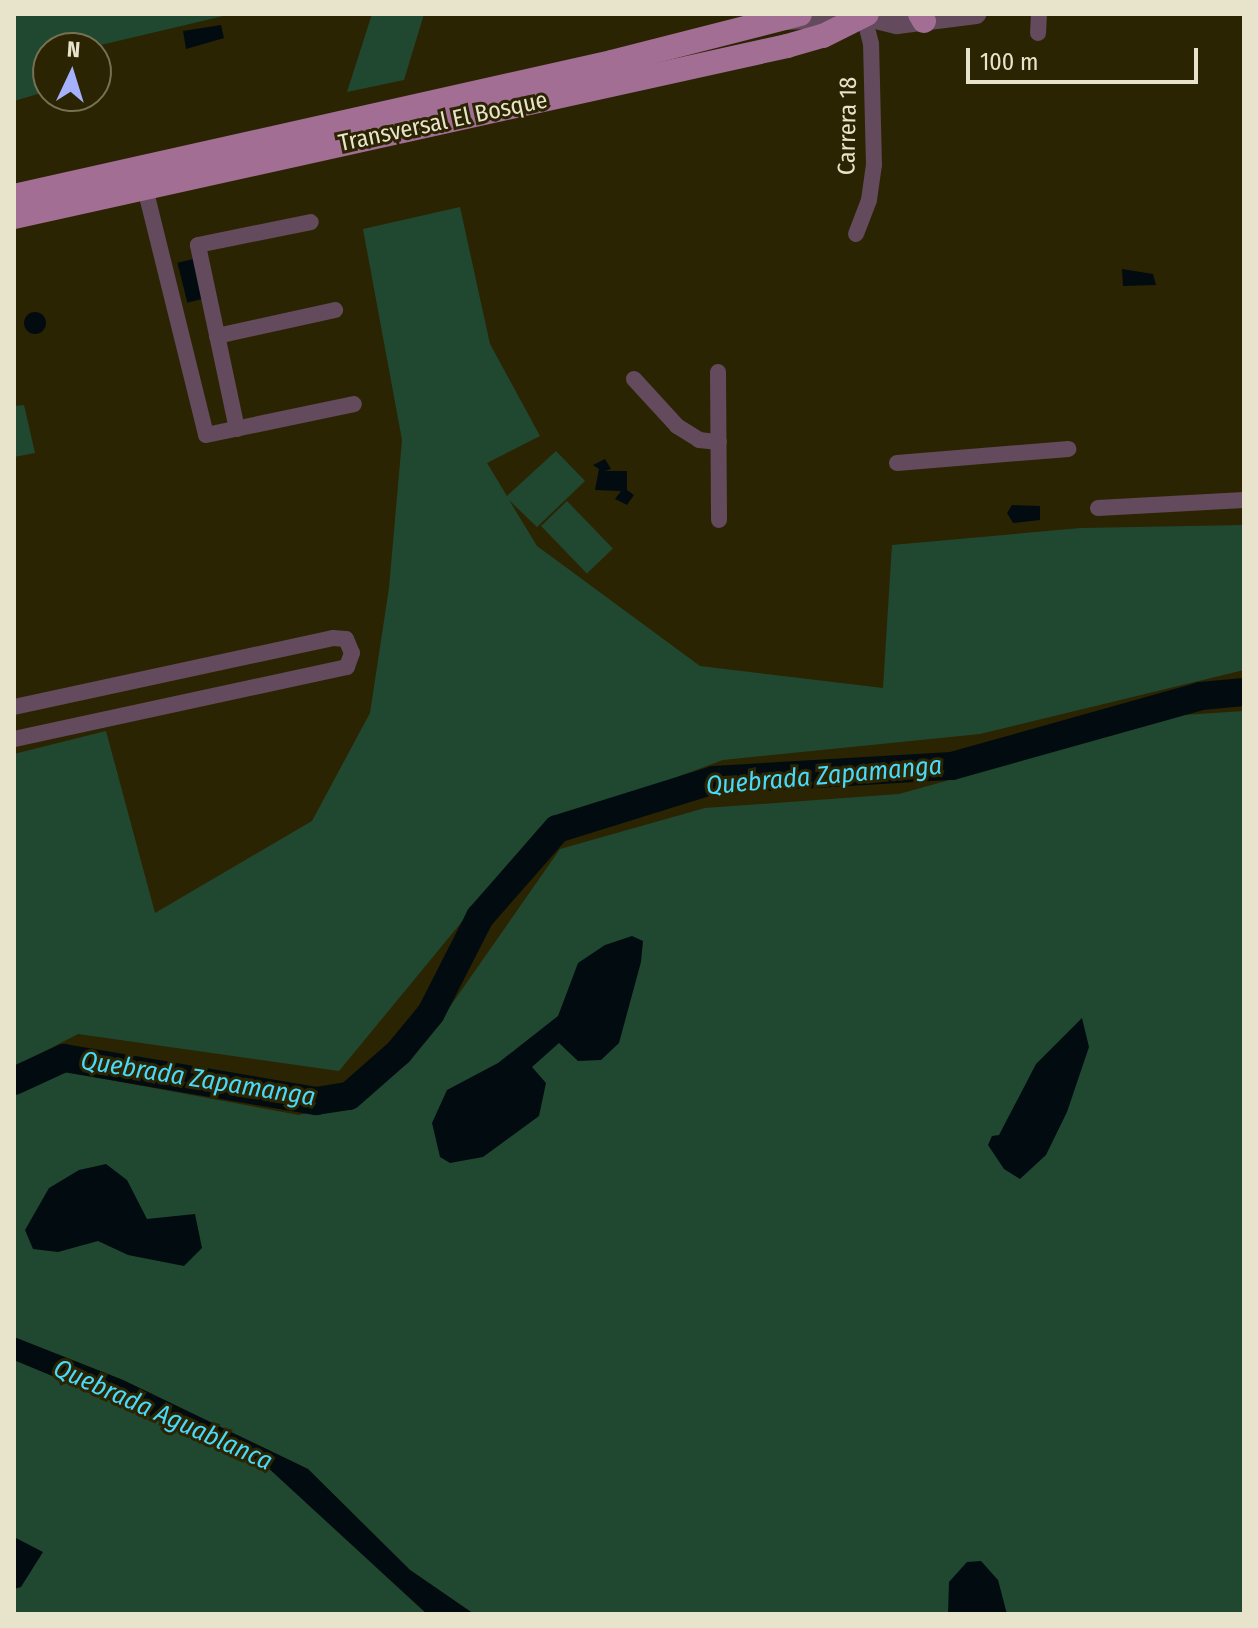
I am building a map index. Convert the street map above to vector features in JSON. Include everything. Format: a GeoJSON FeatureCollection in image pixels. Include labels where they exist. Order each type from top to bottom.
{"type":"FeatureCollection","features":[{"type":"Feature","properties":{"kind":"main road","name":"Transversal El Bosque"},"geometry":{"type":"LineString","coordinates":[[14,217],[787,46],[865,15]]}},
{"type":"Feature","properties":{"kind":"main road","name":"Transversal El Bosque"},"geometry":{"type":"LineString","coordinates":[[14,196],[790,17]]}},
{"type":"Feature","properties":{"kind":"street"},"geometry":{"type":"LineString","coordinates":[[790,17],[865,15],[897,24],[922,18],[976,14]]}},
{"type":"Feature","properties":{"kind":"street"},"geometry":{"type":"LineString","coordinates":[[1038,33],[1039,14]]}},
{"type":"Feature","properties":{"kind":"street","name":"Carrera 18"},"geometry":{"type":"LineString","coordinates":[[856,234],[869,200],[874,165],[865,15]]}},
{"type":"Feature","properties":{"kind":"street"},"geometry":{"type":"LineString","coordinates":[[145,188],[206,435],[354,404]]}},
{"type":"Feature","properties":{"kind":"street"},"geometry":{"type":"LineString","coordinates":[[237,429],[198,245],[311,222]]}},
{"type":"Feature","properties":{"kind":"street"},"geometry":{"type":"LineString","coordinates":[[217,336],[335,310]]}},
{"type":"Feature","properties":{"kind":"street"},"geometry":{"type":"LineString","coordinates":[[718,372],[719,520]]}},
{"type":"Feature","properties":{"kind":"street"},"geometry":{"type":"LineString","coordinates":[[634,379],[677,426],[699,440],[719,442]]}},
{"type":"Feature","properties":{"kind":"street"},"geometry":{"type":"LineString","coordinates":[[897,463],[1068,449]]}},
{"type":"Feature","properties":{"kind":"street"},"geometry":{"type":"LineString","coordinates":[[1098,508],[1244,500]]}},
{"type":"Feature","properties":{"kind":"street"},"geometry":{"type":"LineString","coordinates":[[14,707],[333,638],[346,639],[352,653],[347,667],[14,739]]}},
{"type":"Feature","properties":{"kind":"green space"},"geometry":{"type":"Polygon","coordinates":[[[14,14],[232,14],[112,42],[112,32],[32,32],[32,96],[14,101],[14,14]]]}},
{"type":"Feature","properties":{"kind":"green space"},"geometry":{"type":"Polygon","coordinates":[[[372,14],[424,14],[404,80],[347,92],[372,14]]]}},
{"type":"Feature","properties":{"kind":"green space"},"geometry":{"type":"Polygon","coordinates":[[[460,207],[490,344],[540,436],[487,463],[507,496],[556,451],[585,481],[537,527],[509,500],[537,546],[700,666],[883,688],[892,545],[1081,528],[1244,525],[1244,670],[980,734],[723,760],[539,828],[339,1071],[78,1034],[14,1067],[14,754],[106,731],[155,913],[312,821],[370,713],[389,588],[402,440],[363,229],[460,207]]]}},
{"type":"Feature","properties":{"kind":"green space"},"geometry":{"type":"Polygon","coordinates":[[[24,405],[35,453],[14,457],[14,406],[24,405]]]}},
{"type":"Feature","properties":{"kind":"green space"},"geometry":{"type":"Polygon","coordinates":[[[567,501],[613,548],[587,573],[541,526],[567,501]]]}},
{"type":"Feature","properties":{"kind":"green space"},"geometry":{"type":"Polygon","coordinates":[[[1244,711],[1244,1614],[474,1614],[410,1570],[308,1469],[123,1380],[14,1337],[14,1091],[62,1071],[299,1115],[361,1100],[426,1041],[560,849],[705,808],[899,794],[1184,715],[1244,711]]]}},
{"type":"Feature","properties":{"kind":"green space"},"geometry":{"type":"Polygon","coordinates":[[[14,1360],[264,1464],[427,1614],[14,1614],[14,1360]]]}},
{"type":"Feature","properties":{"kind":"water"},"geometry":{"type":"Polygon","coordinates":[[[221,25],[224,38],[186,49],[183,31],[221,25]]]}},
{"type":"Feature","properties":{"kind":"water"},"geometry":{"type":"Polygon","coordinates":[[[193,259],[203,299],[187,303],[177,263],[193,259]]]}},
{"type":"Feature","properties":{"kind":"water"},"geometry":{"type":"Polygon","coordinates":[[[1122,269],[1153,274],[1156,285],[1123,286],[1122,269]]]}},
{"type":"Feature","properties":{"kind":"water"},"geometry":{"type":"Polygon","coordinates":[[[35,312],[43,315],[46,323],[43,331],[35,334],[27,331],[24,323],[27,315],[35,312]]]}},
{"type":"Feature","properties":{"kind":"water"},"geometry":{"type":"Polygon","coordinates":[[[605,459],[611,469],[605,471],[627,471],[627,490],[634,495],[627,505],[615,499],[621,491],[595,490],[599,469],[593,465],[605,459]]]}},
{"type":"Feature","properties":{"kind":"water"},"geometry":{"type":"Polygon","coordinates":[[[1012,505],[1040,506],[1040,520],[1013,523],[1007,513],[1012,505]]]}},
{"type":"Feature","properties":{"kind":"water"},"geometry":{"type":"Polygon","coordinates":[[[632,936],[643,941],[641,962],[619,1043],[601,1060],[578,1061],[559,1043],[532,1067],[546,1083],[539,1116],[483,1157],[450,1163],[440,1157],[432,1123],[447,1090],[498,1063],[558,1016],[578,963],[605,945],[632,936]]]}},
{"type":"Feature","properties":{"kind":"water"},"geometry":{"type":"Polygon","coordinates":[[[1082,1018],[1089,1047],[1067,1112],[1046,1155],[1020,1179],[1004,1169],[988,1145],[992,1136],[999,1135],[1036,1064],[1082,1018]]]}},
{"type":"Feature","properties":{"kind":"water"},"geometry":{"type":"Polygon","coordinates":[[[106,1164],[127,1180],[147,1219],[195,1214],[202,1248],[184,1266],[128,1255],[98,1241],[58,1252],[33,1249],[25,1230],[49,1188],[79,1170],[106,1164]]]}},
{"type":"Feature","properties":{"kind":"water","name":"Quebrada Aguablanca"},"geometry":{"type":"Polygon","coordinates":[[[14,1337],[123,1380],[308,1469],[410,1570],[474,1614],[427,1614],[264,1464],[14,1360],[14,1337]]]}},
{"type":"Feature","properties":{"kind":"water"},"geometry":{"type":"Polygon","coordinates":[[[14,1537],[43,1552],[21,1587],[14,1589],[14,1537]]]}},
{"type":"Feature","properties":{"kind":"water"},"geometry":{"type":"Polygon","coordinates":[[[981,1561],[998,1580],[1007,1614],[948,1614],[949,1582],[967,1562],[981,1561]]]}},
{"type":"Feature","properties":{"kind":"waterway","name":"Quebrada Zapamanga"},"geometry":{"type":"LineString","coordinates":[[14,1081],[64,1058],[316,1101],[349,1096],[399,1052],[431,1013],[480,917],[557,829],[714,780],[952,766],[1201,696],[1244,692]]}}]}
